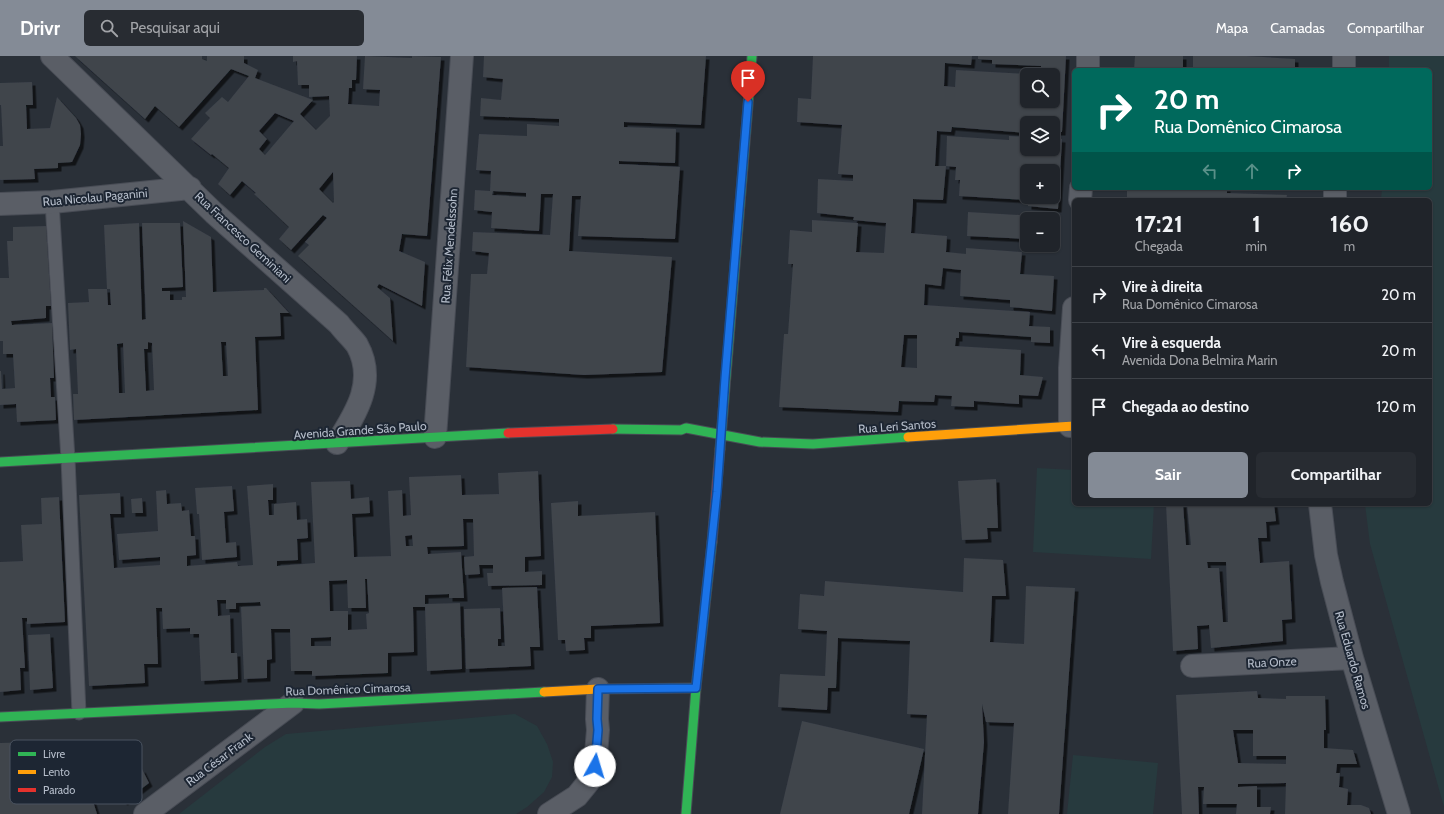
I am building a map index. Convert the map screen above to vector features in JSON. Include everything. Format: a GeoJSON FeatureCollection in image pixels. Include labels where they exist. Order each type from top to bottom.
{"type":"FeatureCollection","features":[{"type":"Feature","properties":{"kind":"street","name":"Rua Francesco Geminiani"},"geometry":{"type":"LineString","coordinates":[[52,56],[190,188],[214,213],[339,324],[356,345],[365,368],[365,387],[348,425],[337,443]]}},
{"type":"Feature","properties":{"kind":"street","name":"Rua Félix Mendelssohn"},"geometry":{"type":"LineString","coordinates":[[435,437],[462,56]]}},
{"type":"Feature","properties":{"kind":"street"},"geometry":{"type":"LineString","coordinates":[[686,814],[696,688],[717,492],[752,56]]}},
{"type":"Feature","properties":{"kind":"street"},"geometry":{"type":"LineString","coordinates":[[1088,56],[1088,68]]}},
{"type":"Feature","properties":{"kind":"street"},"geometry":{"type":"LineString","coordinates":[[1344,56],[1344,68]]}},
{"type":"Feature","properties":{"kind":"street","name":"Rua Nicolau Paganini"},"geometry":{"type":"LineString","coordinates":[[0,204],[52,202],[190,188]]}},
{"type":"Feature","properties":{"kind":"street"},"geometry":{"type":"LineString","coordinates":[[1072,338],[1070,368],[1072,426]]}},
{"type":"Feature","properties":{"kind":"street","name":"Rua Leri Santos"},"geometry":{"type":"LineString","coordinates":[[721,434],[760,442],[813,444],[1072,426]]}},
{"type":"Feature","properties":{"kind":"street","name":"Avenida Grande São Paulo"},"geometry":{"type":"LineString","coordinates":[[0,462],[435,437],[612,429],[681,430],[686,428],[721,434]]}},
{"type":"Feature","properties":{"kind":"street","name":"Rua Eduardo Ramos"},"geometry":{"type":"LineString","coordinates":[[1320,506],[1327,562],[1352,658],[1398,814]]}},
{"type":"Feature","properties":{"kind":"street","name":"Rua Onze"},"geometry":{"type":"LineString","coordinates":[[1192,666],[1352,658]]}},
{"type":"Feature","properties":{"kind":"street","name":"Rua Domênico Cimarosa"},"geometry":{"type":"LineString","coordinates":[[0,717],[293,703],[319,704],[598,689],[696,688]]}},
{"type":"Feature","properties":{"kind":"street"},"geometry":{"type":"LineString","coordinates":[[549,814],[577,796],[590,780],[595,766],[598,730],[598,689]]}},
{"type":"Feature","properties":{"kind":"street","name":"Rua César Frank"},"geometry":{"type":"LineString","coordinates":[[146,814],[293,703]]}},
{"type":"Feature","properties":{"kind":"lane"},"geometry":{"type":"LineString","coordinates":[[52,202],[68,459],[79,713]]}},
{"type":"Feature","properties":{"kind":"green space"},"geometry":{"type":"Polygon","coordinates":[[[1389,56],[1444,56],[1444,807],[1370,544],[1365,506],[1432,506],[1432,198],[1381,198],[1382,190],[1432,190],[1432,68],[1389,68],[1389,56]]]}},
{"type":"Feature","properties":{"kind":"green space"},"geometry":{"type":"Polygon","coordinates":[[[1037,468],[1072,470],[1072,506],[1154,506],[1151,559],[1033,552],[1037,468]]]}},
{"type":"Feature","properties":{"kind":"green space"},"geometry":{"type":"Polygon","coordinates":[[[515,714],[537,726],[547,744],[553,762],[552,777],[544,792],[527,807],[516,814],[179,814],[265,747],[286,734],[515,714]]]}},
{"type":"Feature","properties":{"kind":"green space"},"geometry":{"type":"Polygon","coordinates":[[[1073,755],[1158,763],[1153,814],[1067,814],[1073,755]]]}},
{"type":"Feature","properties":{"kind":"building"},"geometry":{"type":"Polygon","coordinates":[[[75,56],[202,56],[202,59],[207,61],[207,56],[244,56],[244,63],[258,70],[255,78],[313,100],[300,114],[316,130],[330,116],[329,96],[309,97],[309,85],[298,85],[297,61],[293,62],[293,56],[357,56],[356,80],[352,80],[352,88],[349,88],[348,104],[379,106],[380,90],[363,89],[365,56],[412,58],[412,56],[441,57],[427,236],[402,234],[399,251],[425,262],[422,306],[379,284],[377,287],[390,298],[393,341],[298,256],[309,245],[305,242],[327,218],[323,215],[291,250],[279,239],[289,227],[254,194],[256,193],[242,181],[230,195],[218,184],[229,168],[191,139],[210,118],[205,113],[222,97],[228,102],[249,76],[231,69],[179,127],[155,106],[145,119],[75,56]],[[275,113],[259,131],[267,139],[259,149],[265,155],[294,121],[275,113]],[[333,172],[319,189],[333,203],[334,202],[333,172]]]}},
{"type":"Feature","properties":{"kind":"building"},"geometry":{"type":"Polygon","coordinates":[[[484,56],[706,56],[701,125],[624,122],[624,127],[676,129],[675,163],[619,161],[619,164],[680,167],[675,239],[578,236],[581,196],[572,196],[569,251],[672,257],[662,372],[584,375],[466,367],[471,274],[487,274],[489,253],[472,251],[473,232],[550,235],[553,194],[541,194],[539,231],[491,228],[492,212],[474,210],[475,190],[490,191],[491,171],[476,170],[479,134],[527,136],[527,124],[559,126],[559,119],[480,116],[481,98],[501,100],[503,79],[483,77],[484,56]],[[493,191],[492,195],[526,197],[526,193],[493,191]]]}},
{"type":"Feature","properties":{"kind":"building"},"geometry":{"type":"Polygon","coordinates":[[[813,56],[972,56],[971,65],[945,63],[944,86],[955,87],[956,70],[1020,74],[1020,108],[1060,108],[1060,68],[992,64],[992,60],[978,59],[978,56],[1066,56],[1062,132],[1060,132],[1060,116],[1020,116],[1020,132],[952,127],[951,132],[937,131],[935,166],[946,166],[943,200],[913,199],[911,233],[947,236],[946,252],[966,254],[966,248],[1022,252],[1020,274],[1054,276],[1052,311],[1010,307],[1010,300],[960,296],[961,270],[943,268],[941,286],[925,284],[924,305],[1030,312],[1029,326],[1050,327],[1050,343],[1031,342],[1031,337],[959,332],[959,338],[956,338],[955,346],[1021,350],[1020,375],[1043,377],[1038,396],[1019,395],[1019,404],[974,401],[974,407],[951,406],[952,396],[935,395],[934,402],[899,401],[898,412],[779,407],[784,334],[788,334],[793,264],[788,264],[790,230],[812,232],[812,220],[858,223],[856,252],[884,253],[886,223],[853,220],[854,217],[817,213],[818,179],[853,181],[853,175],[838,174],[842,125],[797,122],[798,98],[811,99],[813,56]],[[904,335],[901,367],[917,368],[917,335],[904,335]]]}},
{"type":"Feature","properties":{"kind":"building"},"geometry":{"type":"Polygon","coordinates":[[[1135,56],[1183,56],[1183,68],[1134,68],[1135,56]]]}},
{"type":"Feature","properties":{"kind":"building"},"geometry":{"type":"Polygon","coordinates":[[[1193,56],[1247,56],[1295,59],[1295,68],[1193,68],[1193,56]]]}},
{"type":"Feature","properties":{"kind":"building"},"geometry":{"type":"Polygon","coordinates":[[[32,82],[33,105],[26,105],[27,129],[50,128],[57,97],[76,118],[80,125],[80,145],[72,162],[58,163],[58,168],[34,169],[35,179],[0,180],[0,146],[3,146],[0,83],[32,82]]]}},
{"type":"Feature","properties":{"kind":"building"},"geometry":{"type":"Polygon","coordinates":[[[947,136],[1009,140],[1009,136],[1020,137],[1020,156],[1060,156],[1060,139],[1062,139],[1060,174],[1060,164],[1020,164],[1020,200],[959,196],[960,180],[955,180],[956,167],[946,166],[947,136]]]}},
{"type":"Feature","properties":{"kind":"building"},"geometry":{"type":"Polygon","coordinates":[[[1127,190],[1227,190],[1227,193],[1287,195],[1286,198],[1127,198],[1127,190]]]}},
{"type":"Feature","properties":{"kind":"building"},"geometry":{"type":"Polygon","coordinates":[[[1105,197],[1127,198],[1105,198],[1105,197]]]}},
{"type":"Feature","properties":{"kind":"building"},"geometry":{"type":"Polygon","coordinates":[[[1028,204],[1058,204],[1058,209],[1028,206],[1028,204]]]}},
{"type":"Feature","properties":{"kind":"building"},"geometry":{"type":"Polygon","coordinates":[[[968,212],[1020,215],[1020,239],[967,236],[968,212]]]}},
{"type":"Feature","properties":{"kind":"building"},"geometry":{"type":"Polygon","coordinates":[[[183,221],[211,237],[213,292],[264,290],[264,288],[266,288],[289,313],[280,313],[281,336],[255,337],[258,410],[74,420],[73,394],[78,394],[76,349],[70,350],[68,303],[89,302],[88,289],[107,289],[104,225],[139,223],[142,320],[146,319],[142,223],[180,223],[183,287],[162,288],[162,291],[170,291],[170,300],[182,300],[182,297],[186,297],[183,221]],[[107,289],[108,305],[111,305],[110,289],[107,289]],[[148,342],[148,349],[144,349],[146,391],[154,390],[152,343],[148,342]],[[221,342],[223,376],[228,376],[226,342],[221,342]],[[123,343],[117,344],[119,393],[125,393],[123,343]]]}},
{"type":"Feature","properties":{"kind":"building"},"geometry":{"type":"Polygon","coordinates":[[[46,226],[51,306],[46,306],[46,318],[11,321],[12,325],[52,323],[54,378],[50,378],[51,397],[55,397],[56,420],[17,422],[16,404],[0,405],[0,371],[2,389],[15,388],[13,354],[3,354],[3,341],[0,341],[0,278],[9,278],[7,241],[13,241],[13,227],[46,226]]]}},
{"type":"Feature","properties":{"kind":"building"},"geometry":{"type":"Polygon","coordinates":[[[538,471],[541,556],[525,557],[525,572],[542,571],[542,585],[488,586],[487,573],[493,573],[493,565],[479,565],[480,574],[465,575],[464,557],[474,556],[473,519],[463,519],[464,546],[427,547],[428,554],[461,552],[464,598],[449,598],[449,594],[425,595],[425,604],[460,603],[462,669],[427,671],[425,607],[413,607],[414,652],[388,653],[388,673],[312,676],[312,671],[291,671],[290,629],[271,629],[272,659],[267,660],[267,678],[244,679],[241,607],[261,606],[260,602],[236,603],[236,609],[226,609],[226,600],[217,600],[218,616],[230,615],[231,653],[237,653],[238,679],[201,681],[199,634],[190,634],[190,628],[163,629],[162,608],[156,608],[158,664],[144,664],[145,683],[89,686],[79,495],[120,493],[121,514],[110,514],[114,568],[160,565],[160,557],[119,560],[117,534],[158,531],[156,491],[166,490],[167,504],[181,503],[182,511],[189,510],[191,536],[195,536],[196,555],[187,556],[187,566],[237,562],[238,566],[253,565],[247,486],[273,484],[273,500],[268,500],[269,515],[274,515],[274,504],[296,502],[297,520],[307,519],[308,538],[297,539],[298,560],[277,561],[277,566],[315,563],[311,482],[350,481],[351,499],[369,497],[370,513],[352,514],[354,557],[391,556],[388,491],[402,490],[403,516],[411,515],[409,477],[461,475],[462,495],[499,494],[498,473],[538,471]],[[412,535],[405,536],[406,546],[413,546],[412,535]],[[365,579],[366,608],[348,608],[347,580],[329,581],[330,611],[348,611],[348,630],[367,629],[366,614],[369,613],[367,579],[365,579]],[[331,637],[311,638],[311,646],[331,646],[331,637]]]}},
{"type":"Feature","properties":{"kind":"building"},"geometry":{"type":"Polygon","coordinates":[[[996,479],[998,528],[987,528],[988,539],[962,540],[958,481],[996,479]]]}},
{"type":"Feature","properties":{"kind":"building"},"geometry":{"type":"Polygon","coordinates":[[[232,486],[234,511],[224,512],[226,543],[236,542],[237,557],[202,560],[199,514],[197,514],[195,488],[232,486]]]}},
{"type":"Feature","properties":{"kind":"building"},"geometry":{"type":"Polygon","coordinates":[[[59,497],[65,622],[27,624],[27,618],[22,618],[25,668],[20,668],[21,690],[0,692],[0,562],[23,561],[21,525],[42,524],[41,498],[59,497]]]}},
{"type":"Feature","properties":{"kind":"building"},"geometry":{"type":"Polygon","coordinates":[[[142,498],[143,513],[132,513],[131,499],[142,498]]]}},
{"type":"Feature","properties":{"kind":"building"},"geometry":{"type":"Polygon","coordinates":[[[578,501],[578,516],[655,512],[660,623],[591,626],[591,638],[584,638],[585,650],[566,651],[565,640],[558,640],[551,503],[578,501]]]}},
{"type":"Feature","properties":{"kind":"building"},"geometry":{"type":"Polygon","coordinates":[[[1166,506],[1183,506],[1186,545],[1191,545],[1187,506],[1274,506],[1276,521],[1266,522],[1267,538],[1258,538],[1260,563],[1289,561],[1292,619],[1282,620],[1283,641],[1211,648],[1209,625],[1197,626],[1198,649],[1173,651],[1166,506]],[[1207,562],[1208,568],[1219,568],[1223,622],[1228,622],[1226,562],[1207,562]]]}},
{"type":"Feature","properties":{"kind":"building"},"geometry":{"type":"Polygon","coordinates":[[[964,558],[1003,560],[1006,596],[992,596],[990,642],[1024,644],[1026,586],[1075,588],[1059,814],[1008,814],[1014,723],[986,722],[982,704],[984,742],[978,814],[922,814],[927,715],[907,714],[910,641],[838,638],[836,688],[828,688],[827,710],[778,707],[780,674],[825,676],[827,631],[798,629],[800,594],[824,596],[825,581],[963,592],[964,558]]]}},
{"type":"Feature","properties":{"kind":"building"},"geometry":{"type":"Polygon","coordinates":[[[537,587],[540,647],[530,647],[531,666],[466,669],[464,609],[500,608],[501,639],[498,639],[498,646],[505,646],[502,588],[537,587]]]}},
{"type":"Feature","properties":{"kind":"building"},"geometry":{"type":"Polygon","coordinates":[[[50,634],[53,688],[30,690],[28,635],[50,634]]]}},
{"type":"Feature","properties":{"kind":"building"},"geometry":{"type":"Polygon","coordinates":[[[1257,691],[1258,698],[1286,699],[1286,696],[1325,696],[1326,730],[1324,730],[1324,748],[1353,750],[1357,764],[1337,764],[1336,773],[1340,773],[1339,787],[1348,789],[1347,805],[1361,805],[1369,808],[1371,814],[1285,814],[1286,783],[1238,784],[1238,787],[1257,786],[1257,807],[1271,807],[1270,814],[1236,814],[1237,804],[1203,804],[1204,787],[1198,787],[1199,814],[1182,814],[1176,695],[1257,691]],[[1233,730],[1238,763],[1286,764],[1286,756],[1253,756],[1253,730],[1233,730]]]}},
{"type":"Feature","properties":{"kind":"building"},"geometry":{"type":"Polygon","coordinates":[[[802,721],[924,749],[909,814],[780,814],[802,721]]]}},
{"type":"Feature","properties":{"kind":"building"},"geometry":{"type":"Polygon","coordinates":[[[0,743],[10,743],[10,804],[94,804],[97,814],[0,814],[0,743]]]}},
{"type":"Feature","properties":{"kind":"building"},"geometry":{"type":"Polygon","coordinates":[[[142,769],[149,783],[142,788],[142,769]]]}},
{"type":"Feature","properties":{"kind":"traffic: fast"},"geometry":{"type":"LineString","coordinates":[[720,449],[752,56]]}},
{"type":"Feature","properties":{"kind":"traffic: fast"},"geometry":{"type":"LineString","coordinates":[[613,429],[681,430],[686,428],[760,442],[813,444],[908,437]]}},
{"type":"Feature","properties":{"kind":"traffic: fast"},"geometry":{"type":"LineString","coordinates":[[0,462],[508,433]]}},
{"type":"Feature","properties":{"kind":"traffic: fast"},"geometry":{"type":"LineString","coordinates":[[686,814],[696,688],[712,542]]}},
{"type":"Feature","properties":{"kind":"traffic: fast"},"geometry":{"type":"LineString","coordinates":[[0,717],[293,703],[319,704],[544,692]]}},
{"type":"Feature","properties":{"kind":"traffic: slow"},"geometry":{"type":"LineString","coordinates":[[908,437],[1072,426]]}},
{"type":"Feature","properties":{"kind":"traffic: slow"},"geometry":{"type":"LineString","coordinates":[[544,692],[598,689],[696,688]]}},
{"type":"Feature","properties":{"kind":"traffic: jam"},"geometry":{"type":"LineString","coordinates":[[508,433],[613,429]]}},
{"type":"Feature","properties":{"kind":"traffic: jam"},"geometry":{"type":"LineString","coordinates":[[712,542],[720,449]]}},
{"type":"Feature","properties":{"kind":"route"},"geometry":{"type":"LineString","coordinates":[[595,766],[598,730],[598,689],[696,688],[717,492],[748,102]]}}]}
